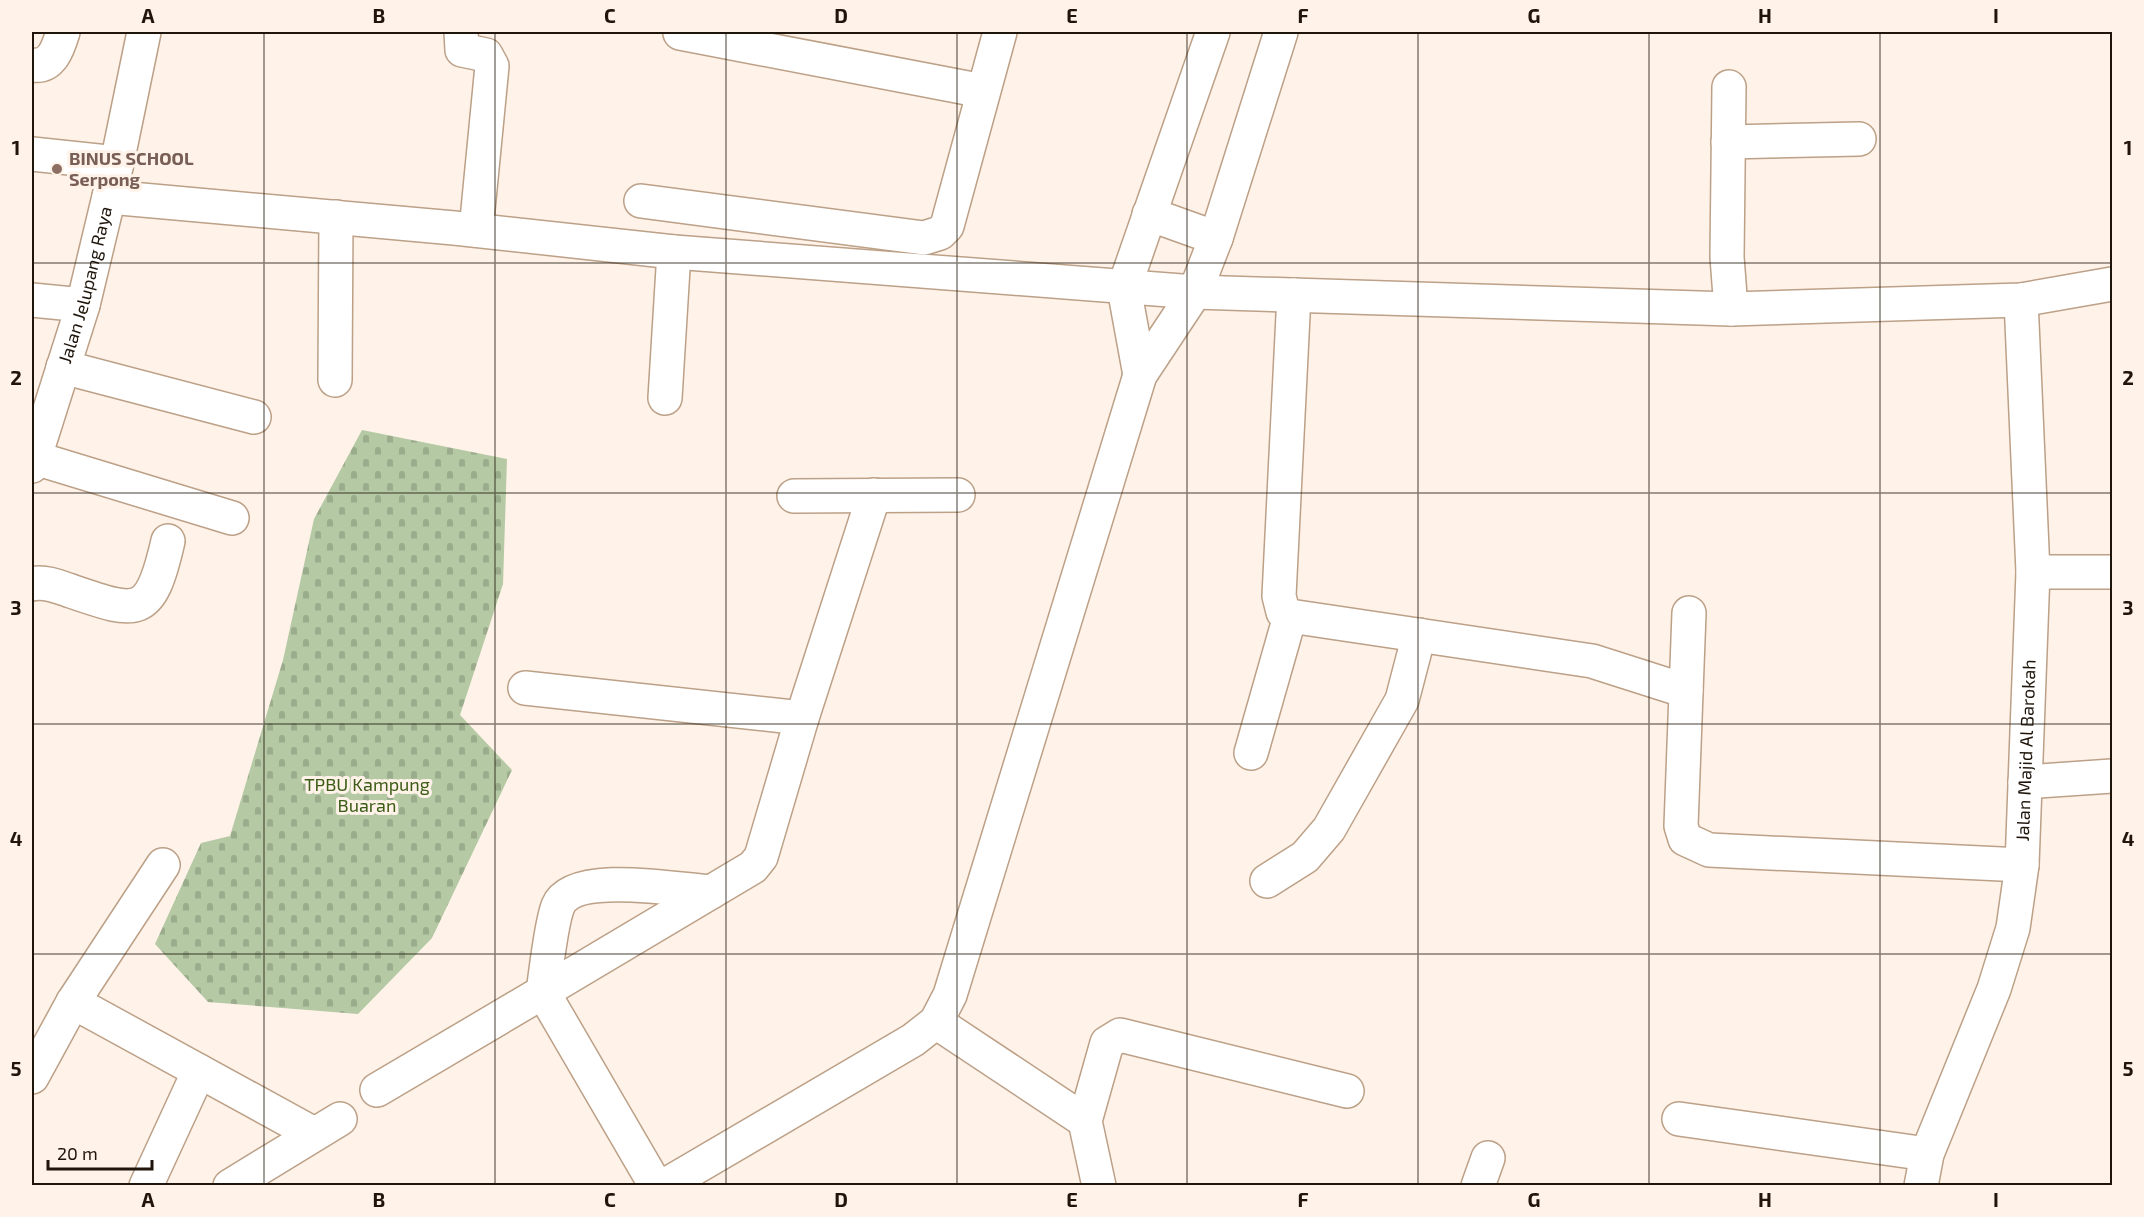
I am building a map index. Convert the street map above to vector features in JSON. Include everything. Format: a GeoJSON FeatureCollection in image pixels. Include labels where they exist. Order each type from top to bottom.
{"type":"FeatureCollection","features":[{"type":"Feature","properties":{"kind":"street"},"geometry":{"type":"LineString","coordinates":[[32,65],[40,66],[49,61],[57,52],[63,32]]}},
{"type":"Feature","properties":{"kind":"street","name":"Jalan Jelupang Raya"},"geometry":{"type":"LineString","coordinates":[[33,462],[83,305],[117,163],[144,32]]}},
{"type":"Feature","properties":{"kind":"street"},"geometry":{"type":"LineString","coordinates":[[460,32],[462,50],[486,55],[492,66],[476,230]]}},
{"type":"Feature","properties":{"kind":"street"},"geometry":{"type":"LineString","coordinates":[[641,201],[924,238],[932,237],[947,226],[1000,32]]}},
{"type":"Feature","properties":{"kind":"street"},"geometry":{"type":"LineString","coordinates":[[1140,375],[1124,288],[1213,32]]}},
{"type":"Feature","properties":{"kind":"street"},"geometry":{"type":"LineString","coordinates":[[711,892],[604,884],[575,890],[558,904],[547,986],[664,1184],[913,1040],[936,1022],[950,995],[961,964],[1140,375],[1195,292],[1216,238],[1281,32]]}},
{"type":"Feature","properties":{"kind":"street"},"geometry":{"type":"LineString","coordinates":[[680,33],[983,91]]}},
{"type":"Feature","properties":{"kind":"street"},"geometry":{"type":"LineString","coordinates":[[1729,87],[1727,257],[1731,309]]}},
{"type":"Feature","properties":{"kind":"street"},"geometry":{"type":"LineString","coordinates":[[1728,142],[1859,139]]}},
{"type":"Feature","properties":{"kind":"street"},"geometry":{"type":"LineString","coordinates":[[32,154],[117,163]]}},
{"type":"Feature","properties":{"kind":"street"},"geometry":{"type":"LineString","coordinates":[[109,197],[476,230],[674,252],[1195,292],[1731,309],[2021,300],[2112,284]]}},
{"type":"Feature","properties":{"kind":"street"},"geometry":{"type":"LineString","coordinates":[[1149,214],[1216,238]]}},
{"type":"Feature","properties":{"kind":"street"},"geometry":{"type":"LineString","coordinates":[[335,380],[336,217]]}},
{"type":"Feature","properties":{"kind":"street"},"geometry":{"type":"LineString","coordinates":[[665,398],[674,252]]}},
{"type":"Feature","properties":{"kind":"street"},"geometry":{"type":"LineString","coordinates":[[1294,294],[1279,596],[1283,612],[1290,616],[1592,661],[1686,691]]}},
{"type":"Feature","properties":{"kind":"street"},"geometry":{"type":"LineString","coordinates":[[32,300],[83,305]]}},
{"type":"Feature","properties":{"kind":"street","name":"Jalan Majid Al Barokah"},"geometry":{"type":"LineString","coordinates":[[1921,1185],[1927,1154],[1994,989],[2013,928],[2022,865],[2033,572],[2021,300]]}},
{"type":"Feature","properties":{"kind":"street"},"geometry":{"type":"LineString","coordinates":[[63,367],[254,417]]}},
{"type":"Feature","properties":{"kind":"street"},"geometry":{"type":"LineString","coordinates":[[33,462],[232,518]]}},
{"type":"Feature","properties":{"kind":"street"},"geometry":{"type":"LineString","coordinates":[[377,1090],[547,986],[753,867],[761,857],[802,718],[874,495]]}},
{"type":"Feature","properties":{"kind":"street"},"geometry":{"type":"LineString","coordinates":[[794,496],[958,495]]}},
{"type":"Feature","properties":{"kind":"street"},"geometry":{"type":"LineString","coordinates":[[32,584],[55,585],[118,607],[136,606],[149,594],[160,576],[168,541]]}},
{"type":"Feature","properties":{"kind":"street"},"geometry":{"type":"LineString","coordinates":[[2033,572],[2112,572]]}},
{"type":"Feature","properties":{"kind":"street"},"geometry":{"type":"LineString","coordinates":[[1689,613],[1681,826],[1684,840],[1709,850],[2022,865]]}},
{"type":"Feature","properties":{"kind":"street"},"geometry":{"type":"LineString","coordinates":[[1251,753],[1290,616]]}},
{"type":"Feature","properties":{"kind":"street"},"geometry":{"type":"LineString","coordinates":[[1268,881],[1305,857],[1329,829],[1402,700],[1419,634]]}},
{"type":"Feature","properties":{"kind":"street"},"geometry":{"type":"LineString","coordinates":[[525,688],[802,718]]}},
{"type":"Feature","properties":{"kind":"street"},"geometry":{"type":"LineString","coordinates":[[2025,782],[2112,776]]}},
{"type":"Feature","properties":{"kind":"street"},"geometry":{"type":"LineString","coordinates":[[32,1077],[73,1002],[163,865]]}},
{"type":"Feature","properties":{"kind":"street"},"geometry":{"type":"LineString","coordinates":[[73,1002],[199,1071],[327,1127],[230,1185]]}},
{"type":"Feature","properties":{"kind":"street"},"geometry":{"type":"LineString","coordinates":[[936,1022],[1085,1121]]}},
{"type":"Feature","properties":{"kind":"street"},"geometry":{"type":"LineString","coordinates":[[1099,1185],[1085,1121],[1107,1043],[1120,1035],[1347,1091]]}},
{"type":"Feature","properties":{"kind":"street"},"geometry":{"type":"LineString","coordinates":[[146,1185],[199,1071]]}},
{"type":"Feature","properties":{"kind":"street"},"geometry":{"type":"LineString","coordinates":[[1679,1119],[1927,1154]]}},
{"type":"Feature","properties":{"kind":"green space","name":"TPBU Kampung Buaran"},"geometry":{"type":"Polygon","coordinates":[[[362,430],[507,459],[503,584],[460,715],[512,770],[432,938],[358,1014],[208,1002],[155,944],[201,843],[230,836],[283,660],[314,519],[362,430]]]}},
{"type":"Feature","properties":{"kind":"place","name":"BINUS SCHOOL Serpong"},"geometry":{"type":"Point","coordinates":[57,169]}}]}
